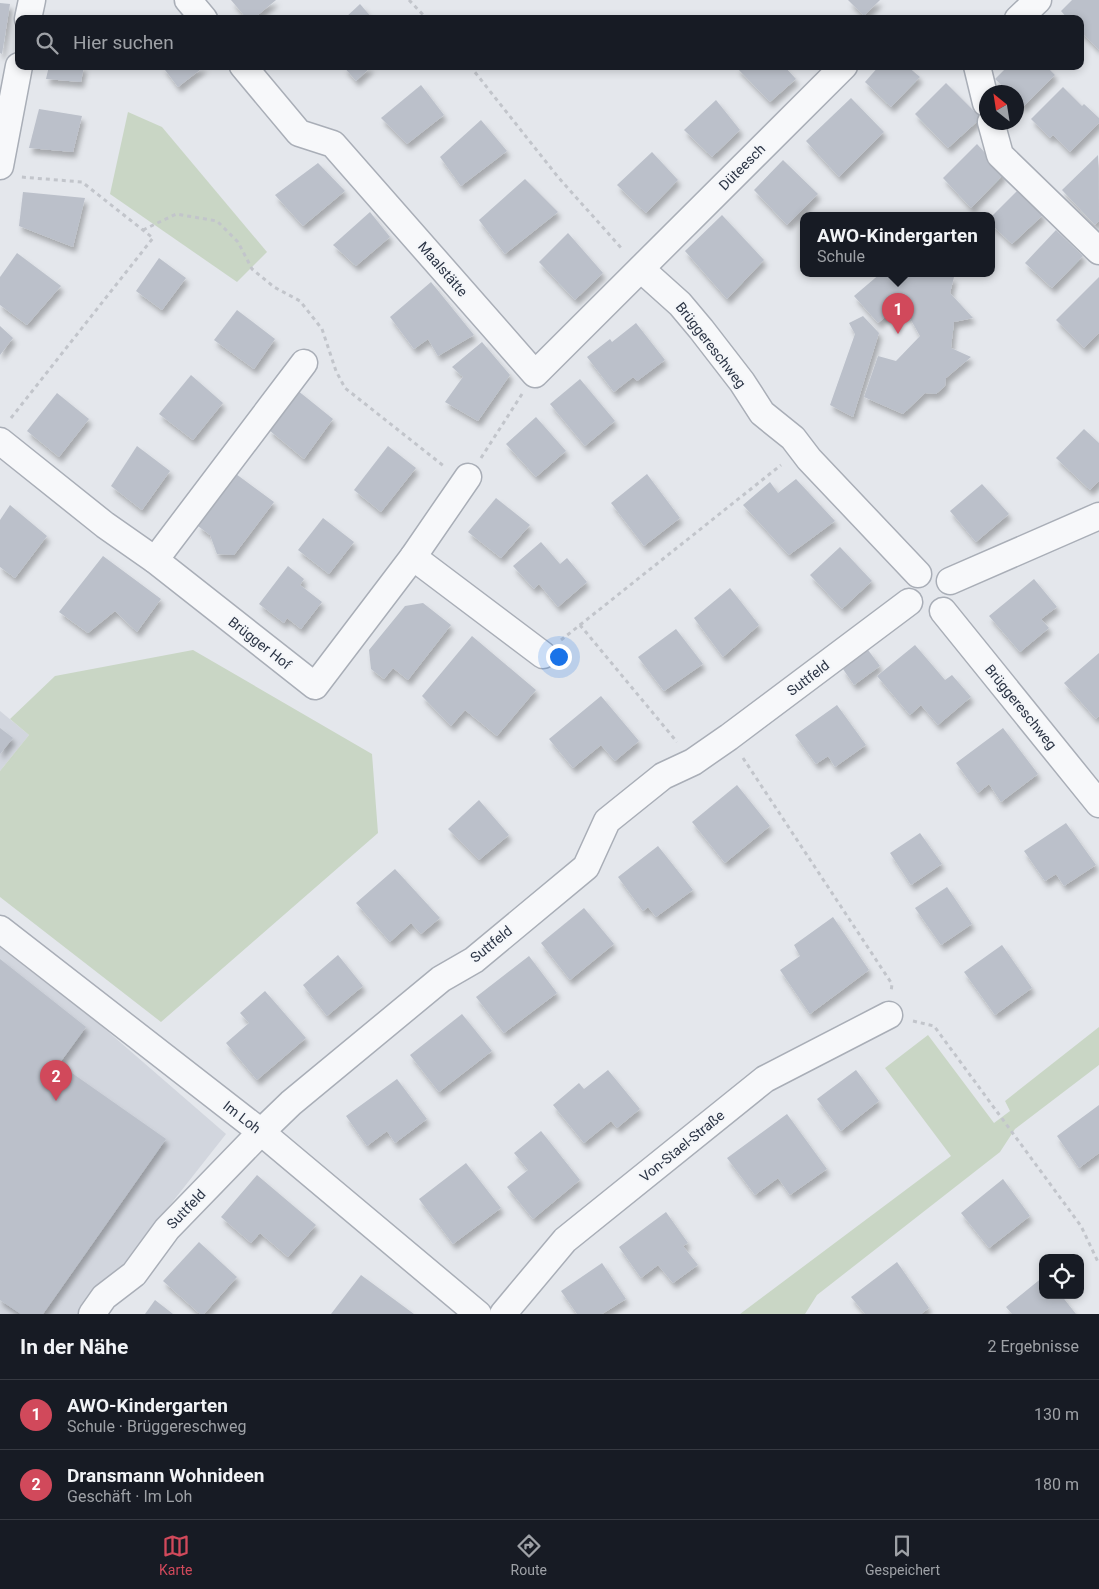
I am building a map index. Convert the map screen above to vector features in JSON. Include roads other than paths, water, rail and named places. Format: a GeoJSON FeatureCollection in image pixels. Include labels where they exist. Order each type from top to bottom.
{"type":"FeatureCollection","features":[{"type":"Feature","properties":{"kind":"street"},"geometry":{"type":"LineString","coordinates":[[29,15],[32,0]]}},
{"type":"Feature","properties":{"kind":"street"},"geometry":{"type":"LineString","coordinates":[[188,0],[201,15]]}},
{"type":"Feature","properties":{"kind":"street"},"geometry":{"type":"LineString","coordinates":[[1022,15],[1038,0]]}},
{"type":"Feature","properties":{"kind":"street"},"geometry":{"type":"LineString","coordinates":[[9,171],[19,70]]}},
{"type":"Feature","properties":{"kind":"street","name":"Maalstätte"},"geometry":{"type":"LineString","coordinates":[[246,70],[299,133],[333,144],[535,374],[641,269]]}},
{"type":"Feature","properties":{"kind":"street","name":"Düteesch"},"geometry":{"type":"LineString","coordinates":[[641,269],[840,70]]}},
{"type":"Feature","properties":{"kind":"street"},"geometry":{"type":"LineString","coordinates":[[978,70],[982,85]]}},
{"type":"Feature","properties":{"kind":"street"},"geometry":{"type":"LineString","coordinates":[[994,130],[1000,155],[1099,251]]}},
{"type":"Feature","properties":{"kind":"street","name":"Brüggereschweg"},"geometry":{"type":"LineString","coordinates":[[641,269],[680,304],[742,382],[762,413],[793,438],[816,467],[918,574]]}},
{"type":"Feature","properties":{"kind":"street"},"geometry":{"type":"LineString","coordinates":[[155,560],[304,363]]}},
{"type":"Feature","properties":{"kind":"street","name":"Brügger Hof"},"geometry":{"type":"LineString","coordinates":[[3,433],[105,525],[155,560],[315,686],[413,557],[468,477]]}},
{"type":"Feature","properties":{"kind":"street"},"geometry":{"type":"LineString","coordinates":[[950,581],[1099,516]]}},
{"type":"Feature","properties":{"kind":"street"},"geometry":{"type":"LineString","coordinates":[[413,557],[543,654]]}},
{"type":"Feature","properties":{"kind":"street"},"geometry":{"type":"LineString","coordinates":[[923,571],[935,571],[946,576],[950,581],[953,594],[951,601],[943,611],[934,615],[924,614],[915,610],[909,602],[908,592],[911,582],[923,571]]}},
{"type":"Feature","properties":{"kind":"street","name":"Suttfeld"},"geometry":{"type":"LineString","coordinates":[[92,1314],[104,1297],[134,1274],[167,1229],[261,1132],[291,1104],[434,984],[474,960],[586,867],[607,821],[663,776],[693,762],[909,602]]}},
{"type":"Feature","properties":{"kind":"street","name":"Brüggereschweg"},"geometry":{"type":"LineString","coordinates":[[943,611],[1099,804]]}},
{"type":"Feature","properties":{"kind":"street","name":"Im Loh"},"geometry":{"type":"LineString","coordinates":[[0,929],[261,1132],[478,1314]]}},
{"type":"Feature","properties":{"kind":"street","name":"Von-Stael-Straße"},"geometry":{"type":"LineString","coordinates":[[503,1314],[566,1240],[765,1078],[889,1016]]}},
{"type":"Feature","properties":{"kind":"place","name":"AWO-Kindergarten"},"geometry":{"type":"Point","coordinates":[898,334]}},
{"type":"Feature","properties":{"kind":"place","name":"Dransmann Wohnideen"},"geometry":{"type":"Point","coordinates":[56,1101]}}]}
